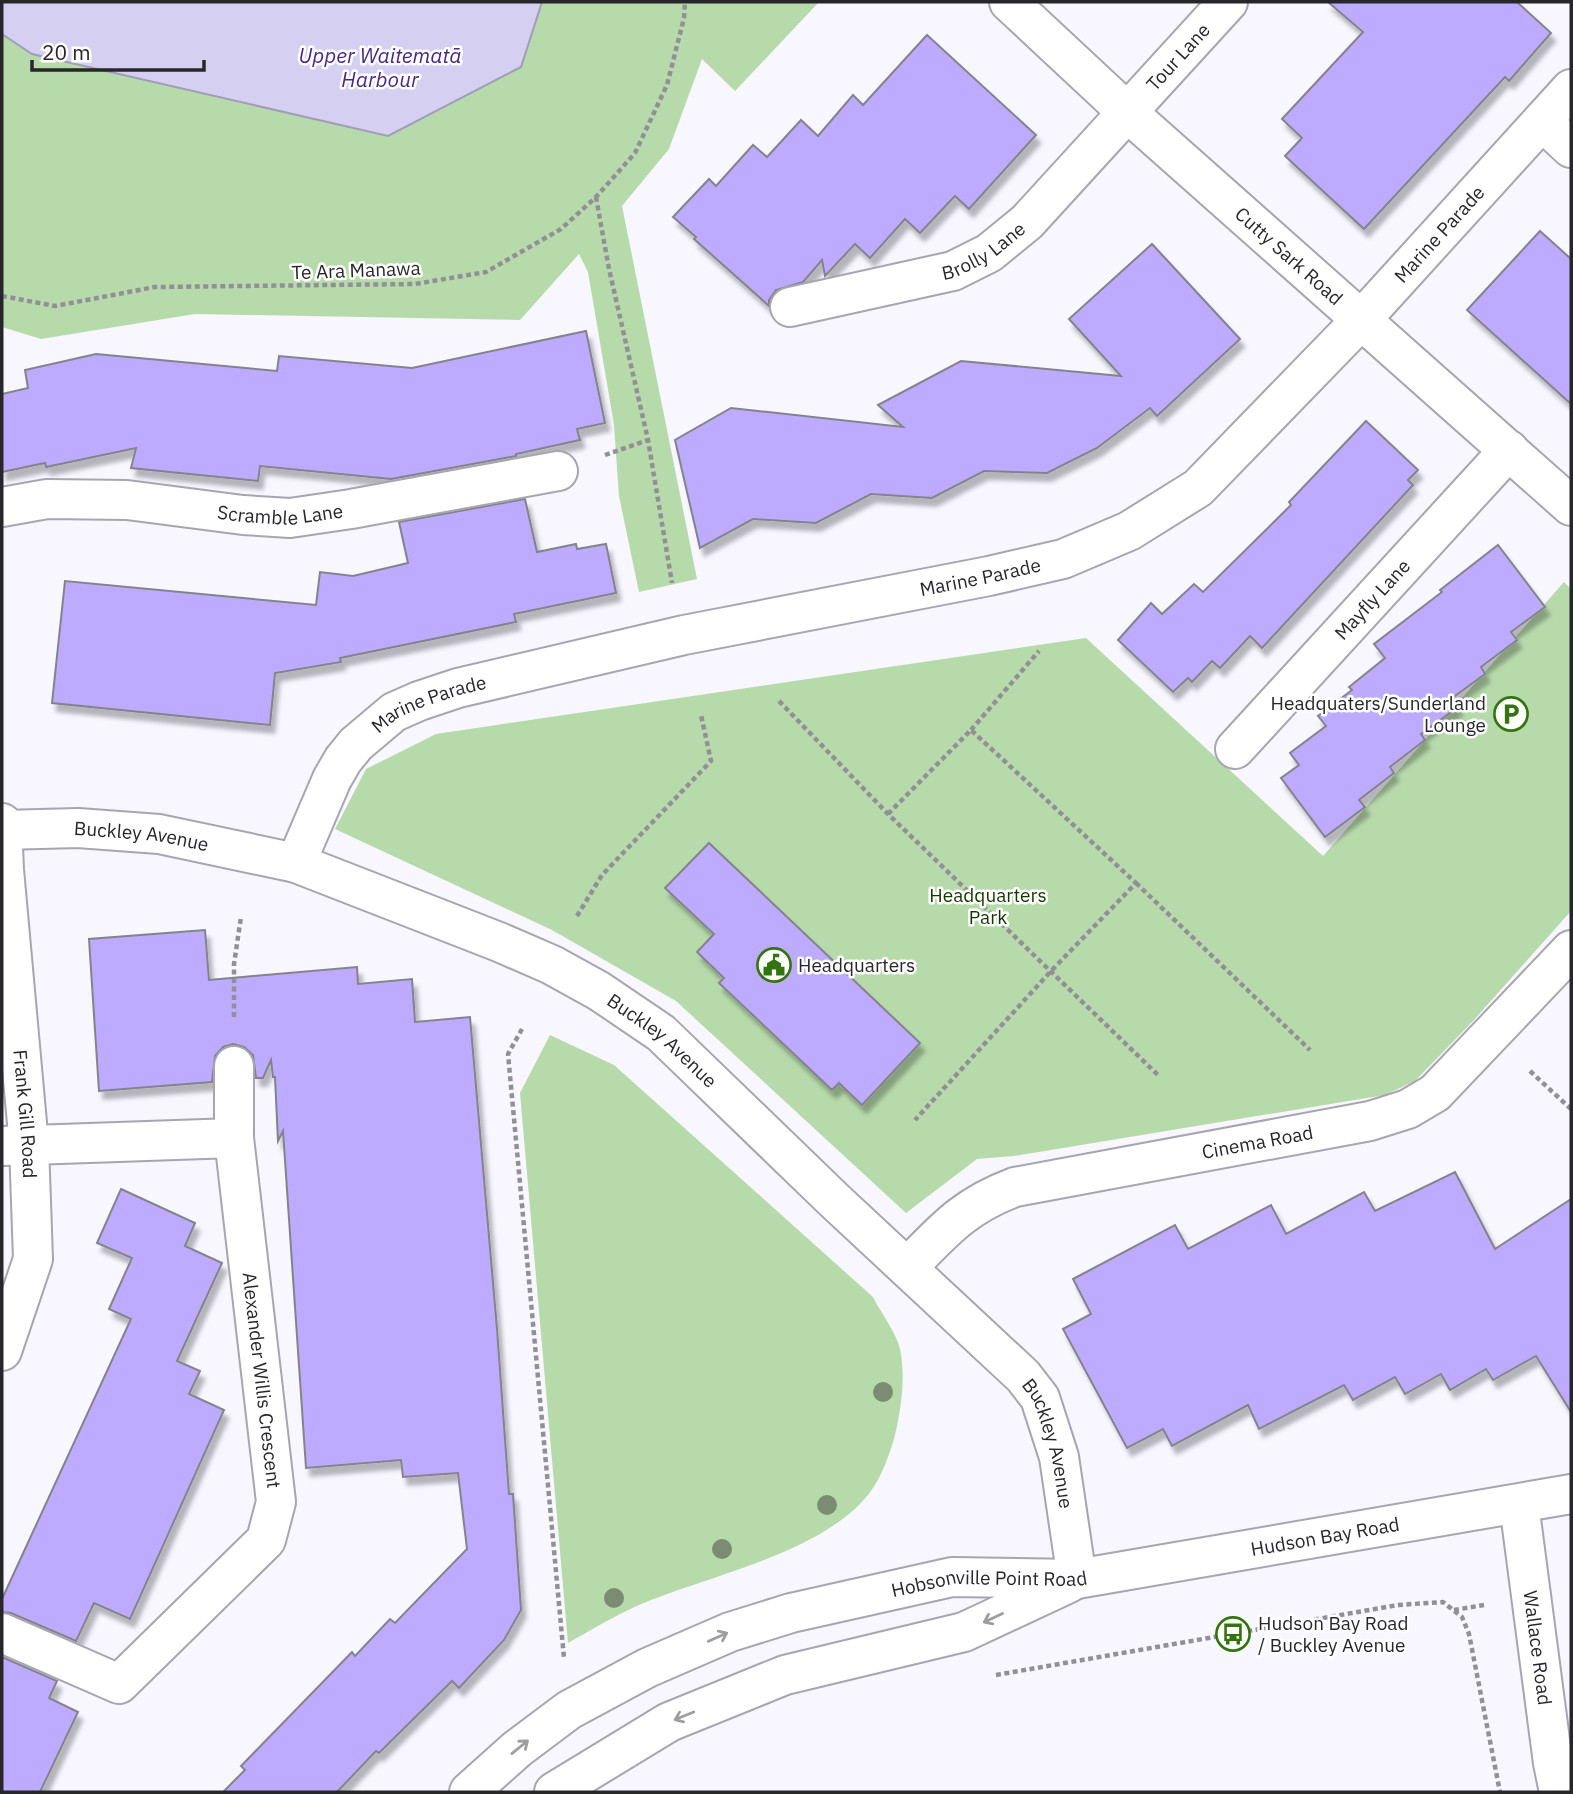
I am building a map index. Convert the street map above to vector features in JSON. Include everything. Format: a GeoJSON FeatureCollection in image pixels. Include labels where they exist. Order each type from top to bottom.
{"type":"FeatureCollection","features":[{"type":"Feature","properties":{"kind":"street","name":"Cutty Sark Road"},"geometry":{"type":"LineString","coordinates":[[1009,2],[1127,112],[1571,506]]}},
{"type":"Feature","properties":{"kind":"street","name":"Tour Lane"},"geometry":{"type":"LineString","coordinates":[[1127,112],[1228,2]]}},
{"type":"Feature","properties":{"kind":"street","name":"Marine Parade"},"geometry":{"type":"LineString","coordinates":[[296,863],[332,779],[343,760],[356,744],[394,712],[458,688],[684,635],[989,576],[1063,559],[1129,531],[1198,488],[1361,320],[1571,89]]}},
{"type":"Feature","properties":{"kind":"street","name":"Brolly Lane"},"geometry":{"type":"LineString","coordinates":[[790,307],[953,271],[989,253],[1027,222],[1127,112]]}},
{"type":"Feature","properties":{"kind":"street"},"geometry":{"type":"LineString","coordinates":[[1542,121],[1571,148]]}},
{"type":"Feature","properties":{"kind":"street","name":"Mayfly Lane"},"geometry":{"type":"LineString","coordinates":[[1235,749],[1509,450]]}},
{"type":"Feature","properties":{"kind":"street","name":"Scramble Lane"},"geometry":{"type":"LineString","coordinates":[[2,507],[47,499],[127,500],[243,515],[290,518],[558,471]]}},
{"type":"Feature","properties":{"kind":"street","name":"Buckley Avenue"},"geometry":{"type":"LineString","coordinates":[[2,828],[78,828],[159,834],[296,863],[552,965],[599,991],[661,1033],[825,1192],[1023,1376],[1040,1398],[1059,1457],[1077,1579]]}},
{"type":"Feature","properties":{"kind":"street","name":"Frank Gill Road"},"geometry":{"type":"LineString","coordinates":[[2,828],[15,1146],[33,1259],[2,1351]]}},
{"type":"Feature","properties":{"kind":"street","name":"Cinema Road"},"geometry":{"type":"LineString","coordinates":[[907,1268],[965,1211],[1016,1187],[1370,1121],[1408,1109],[1435,1093],[1571,950]]}},
{"type":"Feature","properties":{"kind":"street","name":"Alexander Willis Crescent"},"geometry":{"type":"LineString","coordinates":[[2,1633],[119,1684],[267,1540],[276,1502],[234,1138],[234,1066]]}},
{"type":"Feature","properties":{"kind":"street"},"geometry":{"type":"LineString","coordinates":[[15,1146],[234,1138]]}},
{"type":"Feature","properties":{"kind":"street","name":"Hudson Bay Road"},"geometry":{"type":"LineString","coordinates":[[1077,1579],[1571,1494]]}},
{"type":"Feature","properties":{"kind":"street","name":"Wallace Road"},"geometry":{"type":"LineString","coordinates":[[1519,1504],[1559,1792]]}},
{"type":"Feature","properties":{"kind":"street","name":"Hobsonville Point Road"},"geometry":{"type":"LineString","coordinates":[[469,1792],[517,1749],[569,1710],[647,1668],[730,1632],[791,1613],[952,1577],[1077,1579]]}},
{"type":"Feature","properties":{"kind":"street","name":"Hobsonville Point Road"},"geometry":{"type":"LineString","coordinates":[[555,1792],[669,1722],[785,1675],[964,1632],[1077,1579]]}},
{"type":"Feature","properties":{"kind":"path","name":"Te Ara Manawa"},"geometry":{"type":"LineString","coordinates":[[2,296],[55,306],[156,287],[415,284],[486,272],[561,229],[596,197],[635,153],[667,85],[684,18],[685,2]]}},
{"type":"Feature","properties":{"kind":"path"},"geometry":{"type":"LineString","coordinates":[[596,197],[609,269],[648,440],[672,583]]}},
{"type":"Feature","properties":{"kind":"path"},"geometry":{"type":"LineString","coordinates":[[888,814],[971,730],[1039,650]]}},
{"type":"Feature","properties":{"kind":"path"},"geometry":{"type":"LineString","coordinates":[[779,701],[888,814],[1160,1077]]}},
{"type":"Feature","properties":{"kind":"path"},"geometry":{"type":"LineString","coordinates":[[577,916],[602,875],[711,761],[701,715]]}},
{"type":"Feature","properties":{"kind":"path"},"geometry":{"type":"LineString","coordinates":[[971,730],[1310,1050]]}},
{"type":"Feature","properties":{"kind":"path"},"geometry":{"type":"LineString","coordinates":[[915,1120],[1052,970],[1136,883]]}},
{"type":"Feature","properties":{"kind":"path"},"geometry":{"type":"LineString","coordinates":[[234,1066],[234,964],[241,917]]}},
{"type":"Feature","properties":{"kind":"path"},"geometry":{"type":"LineString","coordinates":[[522,1029],[508,1054],[569,1710]]}},
{"type":"Feature","properties":{"kind":"path"},"geometry":{"type":"LineString","coordinates":[[1530,1071],[1571,1109]]}},
{"type":"Feature","properties":{"kind":"path"},"geometry":{"type":"LineString","coordinates":[[987,1677],[1398,1605],[1443,1602],[1462,1617],[1469,1634],[1500,1792]]}},
{"type":"Feature","properties":{"kind":"path"},"geometry":{"type":"LineString","coordinates":[[1454,1610],[1478,1606]]}},
{"type":"Feature","properties":{"kind":"green space"},"geometry":{"type":"Polygon","coordinates":[[[2,2],[819,2],[735,91],[702,59],[669,149],[622,206],[697,579],[639,592],[619,496],[614,425],[588,272],[579,254],[520,320],[195,314],[41,339],[2,327],[2,2]]]}},
{"type":"Feature","properties":{"kind":"green space","name":"Headquarters Park"},"geometry":{"type":"Polygon","coordinates":[[[1564,582],[1571,589],[1571,911],[1473,1021],[1415,1081],[1385,1095],[1014,1156],[977,1159],[906,1213],[676,1001],[552,930],[335,829],[366,769],[436,734],[1086,638],[1323,856],[1564,582]]]}},
{"type":"Feature","properties":{"kind":"green space"},"geometry":{"type":"Polygon","coordinates":[[[550,1035],[614,1065],[873,1297],[898,1343],[903,1371],[901,1406],[890,1451],[873,1488],[853,1510],[828,1529],[798,1545],[639,1605],[568,1643],[520,1093],[550,1035]]]}},
{"type":"Feature","properties":{"kind":"water","name":"Upper Waitematā Harbour"},"geometry":{"type":"Polygon","coordinates":[[[2,2],[542,2],[521,67],[388,136],[32,54],[2,34],[2,2]]]}},
{"type":"Feature","properties":{"kind":"building"},"geometry":{"type":"Polygon","coordinates":[[[1328,2],[1517,2],[1551,33],[1509,81],[1505,77],[1364,229],[1285,156],[1302,138],[1282,119],[1363,32],[1328,2]]]}},
{"type":"Feature","properties":{"kind":"building"},"geometry":{"type":"Polygon","coordinates":[[[927,35],[1036,135],[969,209],[955,196],[920,233],[905,219],[870,258],[855,244],[825,276],[822,260],[803,282],[776,290],[769,300],[769,306],[673,217],[709,179],[716,186],[753,145],[767,157],[801,120],[818,136],[853,95],[863,105],[927,35]]]}},
{"type":"Feature","properties":{"kind":"building"},"geometry":{"type":"Polygon","coordinates":[[[1540,231],[1571,259],[1571,404],[1467,310],[1540,231]]]}},
{"type":"Feature","properties":{"kind":"building"},"geometry":{"type":"Polygon","coordinates":[[[1152,244],[1240,339],[1157,416],[1150,408],[1097,448],[1047,473],[984,471],[932,498],[871,494],[816,523],[753,519],[700,548],[675,440],[731,408],[903,427],[878,405],[961,361],[1121,376],[1069,319],[1152,244]]]}},
{"type":"Feature","properties":{"kind":"building"},"geometry":{"type":"Polygon","coordinates":[[[586,331],[605,423],[577,429],[580,440],[516,456],[391,479],[260,466],[258,481],[131,468],[136,448],[46,467],[45,463],[2,472],[2,394],[28,388],[25,370],[96,354],[277,371],[279,356],[412,368],[586,331]]]}},
{"type":"Feature","properties":{"kind":"building"},"geometry":{"type":"Polygon","coordinates":[[[1366,421],[1418,470],[1408,480],[1413,485],[1262,648],[1250,636],[1220,668],[1212,661],[1192,682],[1188,678],[1173,692],[1118,640],[1151,603],[1162,614],[1194,584],[1203,592],[1291,505],[1289,502],[1366,421]]]}},
{"type":"Feature","properties":{"kind":"building"},"geometry":{"type":"Polygon","coordinates":[[[525,499],[537,552],[576,544],[577,549],[606,544],[616,593],[514,614],[516,622],[340,658],[341,662],[275,673],[270,725],[52,703],[65,581],[316,605],[320,572],[353,576],[408,563],[399,522],[525,499]]]}},
{"type":"Feature","properties":{"kind":"building"},"geometry":{"type":"Polygon","coordinates":[[[1498,545],[1545,607],[1511,632],[1517,640],[1481,667],[1485,674],[1451,699],[1458,707],[1421,734],[1425,740],[1390,767],[1394,773],[1359,800],[1365,807],[1325,837],[1281,778],[1299,765],[1290,753],[1326,726],[1318,716],[1352,690],[1349,687],[1385,658],[1374,644],[1498,545]]]}},
{"type":"Feature","properties":{"kind":"building","name":"Headquarters"},"geometry":{"type":"Polygon","coordinates":[[[709,843],[920,1043],[862,1105],[839,1083],[832,1090],[719,983],[724,978],[697,952],[714,934],[665,888],[709,843]]]}},
{"type":"Feature","properties":{"kind":"building"},"geometry":{"type":"Polygon","coordinates":[[[205,930],[209,980],[357,967],[358,984],[412,979],[415,1022],[470,1017],[521,1610],[504,1640],[459,1688],[452,1681],[379,1753],[376,1751],[337,1792],[223,1792],[245,1770],[241,1766],[352,1652],[355,1656],[390,1619],[395,1623],[467,1549],[458,1473],[403,1477],[401,1460],[306,1468],[283,1131],[278,1141],[275,1077],[271,1060],[263,1078],[256,1078],[253,1055],[244,1047],[233,1044],[223,1047],[215,1056],[212,1082],[99,1091],[89,939],[205,930]]]}},
{"type":"Feature","properties":{"kind":"building"},"geometry":{"type":"Polygon","coordinates":[[[1455,1172],[1495,1249],[1571,1199],[1571,1412],[1536,1356],[1493,1380],[1486,1369],[1450,1390],[1441,1374],[1405,1394],[1395,1377],[1353,1400],[1344,1385],[1259,1429],[1248,1405],[1172,1446],[1163,1429],[1127,1448],[1063,1329],[1091,1314],[1073,1279],[1175,1225],[1188,1249],[1271,1205],[1286,1234],[1364,1192],[1375,1211],[1455,1172]]]}},
{"type":"Feature","properties":{"kind":"building"},"geometry":{"type":"Polygon","coordinates":[[[121,1189],[195,1223],[185,1246],[222,1263],[177,1361],[200,1371],[189,1394],[224,1410],[130,1619],[94,1603],[76,1641],[11,1613],[2,1612],[2,1599],[131,1319],[109,1309],[132,1258],[97,1243],[121,1189]]]}},
{"type":"Feature","properties":{"kind":"building"},"geometry":{"type":"Polygon","coordinates":[[[2,1657],[57,1681],[49,1698],[78,1712],[40,1792],[2,1792],[2,1657]]]}},
{"type":"Feature","properties":{"kind":"place","name":"Headquaters/Sunderland Lounge"},"geometry":{"type":"Point","coordinates":[1511,714]}},
{"type":"Feature","properties":{"kind":"place","name":"Headquarters"},"geometry":{"type":"Point","coordinates":[774,965]}},
{"type":"Feature","properties":{"kind":"place","name":"Hudson Bay Road / Buckley Avenue"},"geometry":{"type":"Point","coordinates":[1233,1634]}}]}
